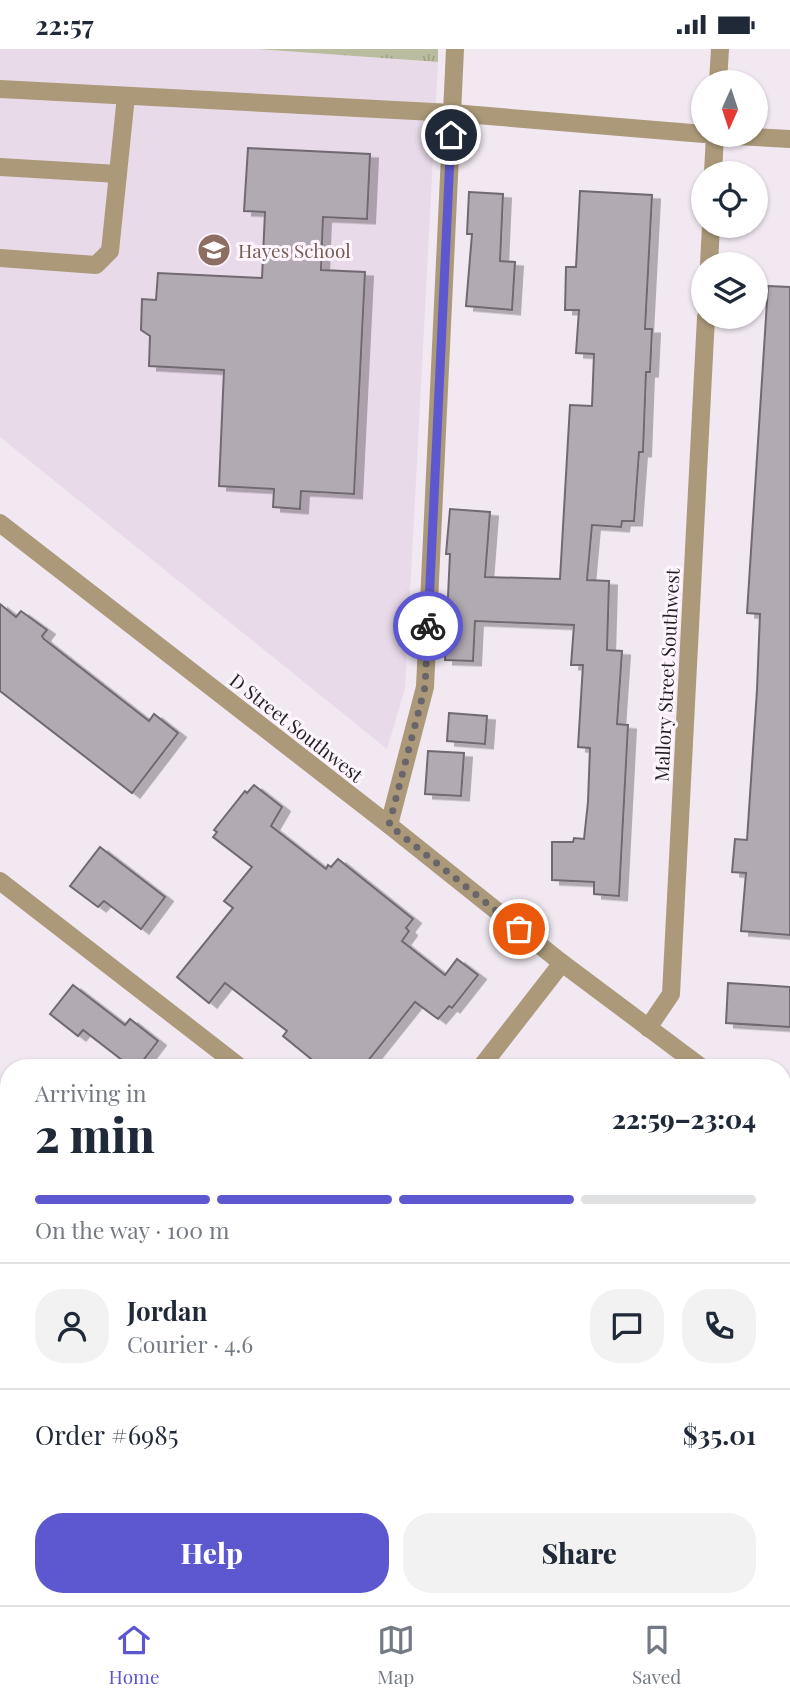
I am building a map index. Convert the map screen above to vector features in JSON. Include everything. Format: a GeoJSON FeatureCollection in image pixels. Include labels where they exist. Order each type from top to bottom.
{"type":"FeatureCollection","features":[{"type":"Feature","properties":{"kind":"street"},"geometry":{"type":"LineString","coordinates":[[389,825],[425,687],[455,49]]}},
{"type":"Feature","properties":{"kind":"street"},"geometry":{"type":"LineString","coordinates":[[719,70],[720,49]]}},
{"type":"Feature","properties":{"kind":"street"},"geometry":{"type":"LineString","coordinates":[[0,89],[452,113],[691,133]]}},
{"type":"Feature","properties":{"kind":"street"},"geometry":{"type":"LineString","coordinates":[[0,258],[96,265],[110,251],[126,96]]}},
{"type":"Feature","properties":{"kind":"street"},"geometry":{"type":"LineString","coordinates":[[768,138],[790,139]]}},
{"type":"Feature","properties":{"kind":"street"},"geometry":{"type":"LineString","coordinates":[[0,167],[118,174]]}},
{"type":"Feature","properties":{"kind":"street","name":"Mallory Street Southwest"},"geometry":{"type":"LineString","coordinates":[[648,1028],[671,994],[705,329]]}},
{"type":"Feature","properties":{"kind":"street","name":"D Street Southwest"},"geometry":{"type":"LineString","coordinates":[[0,523],[562,963],[690,1059]]}},
{"type":"Feature","properties":{"kind":"street"},"geometry":{"type":"LineString","coordinates":[[0,881],[230,1059]]}},
{"type":"Feature","properties":{"kind":"street"},"geometry":{"type":"LineString","coordinates":[[487,1059],[562,963]]}},
{"type":"Feature","properties":{"kind":"shaded area","name":"Hayes School"},"geometry":{"type":"Polygon","coordinates":[[[0,49],[257,49],[438,62],[405,688],[387,749],[0,437],[0,49]]]}},
{"type":"Feature","properties":{"kind":"green space"},"geometry":{"type":"Polygon","coordinates":[[[257,49],[438,49],[438,62],[257,49]]]}},
{"type":"Feature","properties":{"kind":"building"},"geometry":{"type":"Polygon","coordinates":[[[248,148],[370,154],[367,219],[323,217],[321,270],[365,272],[354,494],[301,491],[300,509],[273,507],[274,489],[219,486],[224,370],[149,366],[150,336],[141,330],[142,299],[156,300],[158,273],[262,278],[265,212],[244,211],[248,148]]]}},
{"type":"Feature","properties":{"kind":"building"},"geometry":{"type":"Polygon","coordinates":[[[580,191],[652,195],[645,329],[652,329],[650,372],[646,372],[643,452],[639,452],[634,521],[622,521],[621,527],[592,525],[587,580],[609,581],[607,650],[622,651],[617,724],[628,725],[619,896],[594,894],[594,882],[552,880],[552,842],[584,839],[588,802],[590,748],[578,747],[583,665],[571,665],[574,625],[475,621],[473,661],[445,660],[450,554],[446,554],[450,509],[490,512],[485,577],[560,579],[570,405],[592,406],[594,354],[576,353],[579,310],[565,310],[566,267],[576,267],[580,191]]]}},
{"type":"Feature","properties":{"kind":"building"},"geometry":{"type":"Polygon","coordinates":[[[469,192],[503,194],[500,261],[515,262],[512,310],[466,306],[472,234],[467,234],[469,192]]]}},
{"type":"Feature","properties":{"kind":"building"},"geometry":{"type":"Polygon","coordinates":[[[768,286],[790,287],[790,935],[741,931],[746,873],[732,872],[735,839],[747,840],[757,690],[760,614],[747,613],[765,329],[768,329],[768,286]]]}},
{"type":"Feature","properties":{"kind":"building"},"geometry":{"type":"Polygon","coordinates":[[[0,604],[16,617],[21,611],[47,630],[42,636],[44,639],[149,721],[154,714],[178,733],[132,793],[0,691],[0,604]]]}},
{"type":"Feature","properties":{"kind":"building"},"geometry":{"type":"Polygon","coordinates":[[[449,713],[487,716],[485,744],[447,741],[449,713]]]}},
{"type":"Feature","properties":{"kind":"building"},"geometry":{"type":"Polygon","coordinates":[[[428,751],[464,753],[461,796],[425,794],[428,751]]]}},
{"type":"Feature","properties":{"kind":"building"},"geometry":{"type":"Polygon","coordinates":[[[254,785],[282,807],[271,826],[326,869],[338,859],[413,919],[406,928],[409,931],[402,941],[445,975],[457,959],[478,975],[452,1008],[449,1006],[438,1019],[415,1002],[369,1059],[311,1059],[283,1036],[287,1031],[225,983],[209,1003],[177,977],[233,908],[224,901],[252,867],[213,837],[217,832],[214,830],[245,791],[247,793],[254,785]]]}},
{"type":"Feature","properties":{"kind":"building"},"geometry":{"type":"Polygon","coordinates":[[[100,847],[165,897],[141,929],[104,901],[98,907],[70,886],[100,847]]]}},
{"type":"Feature","properties":{"kind":"building"},"geometry":{"type":"Polygon","coordinates":[[[728,983],[790,987],[790,1027],[726,1023],[728,983]]]}},
{"type":"Feature","properties":{"kind":"building"},"geometry":{"type":"Polygon","coordinates":[[[73,985],[125,1025],[130,1019],[158,1041],[144,1059],[121,1059],[83,1030],[78,1036],[50,1014],[73,985]]]}},
{"type":"Feature","properties":{"kind":"way so far"},"geometry":{"type":"LineString","coordinates":[[428,626],[425,687],[389,825],[519,929]]}},
{"type":"Feature","properties":{"kind":"place","name":"Hayes School"},"geometry":{"type":"Point","coordinates":[214,250]}},
{"type":"Feature","properties":{"kind":"route"},"geometry":{"type":"LineString","coordinates":[[428,626],[451,135]]}}]}
